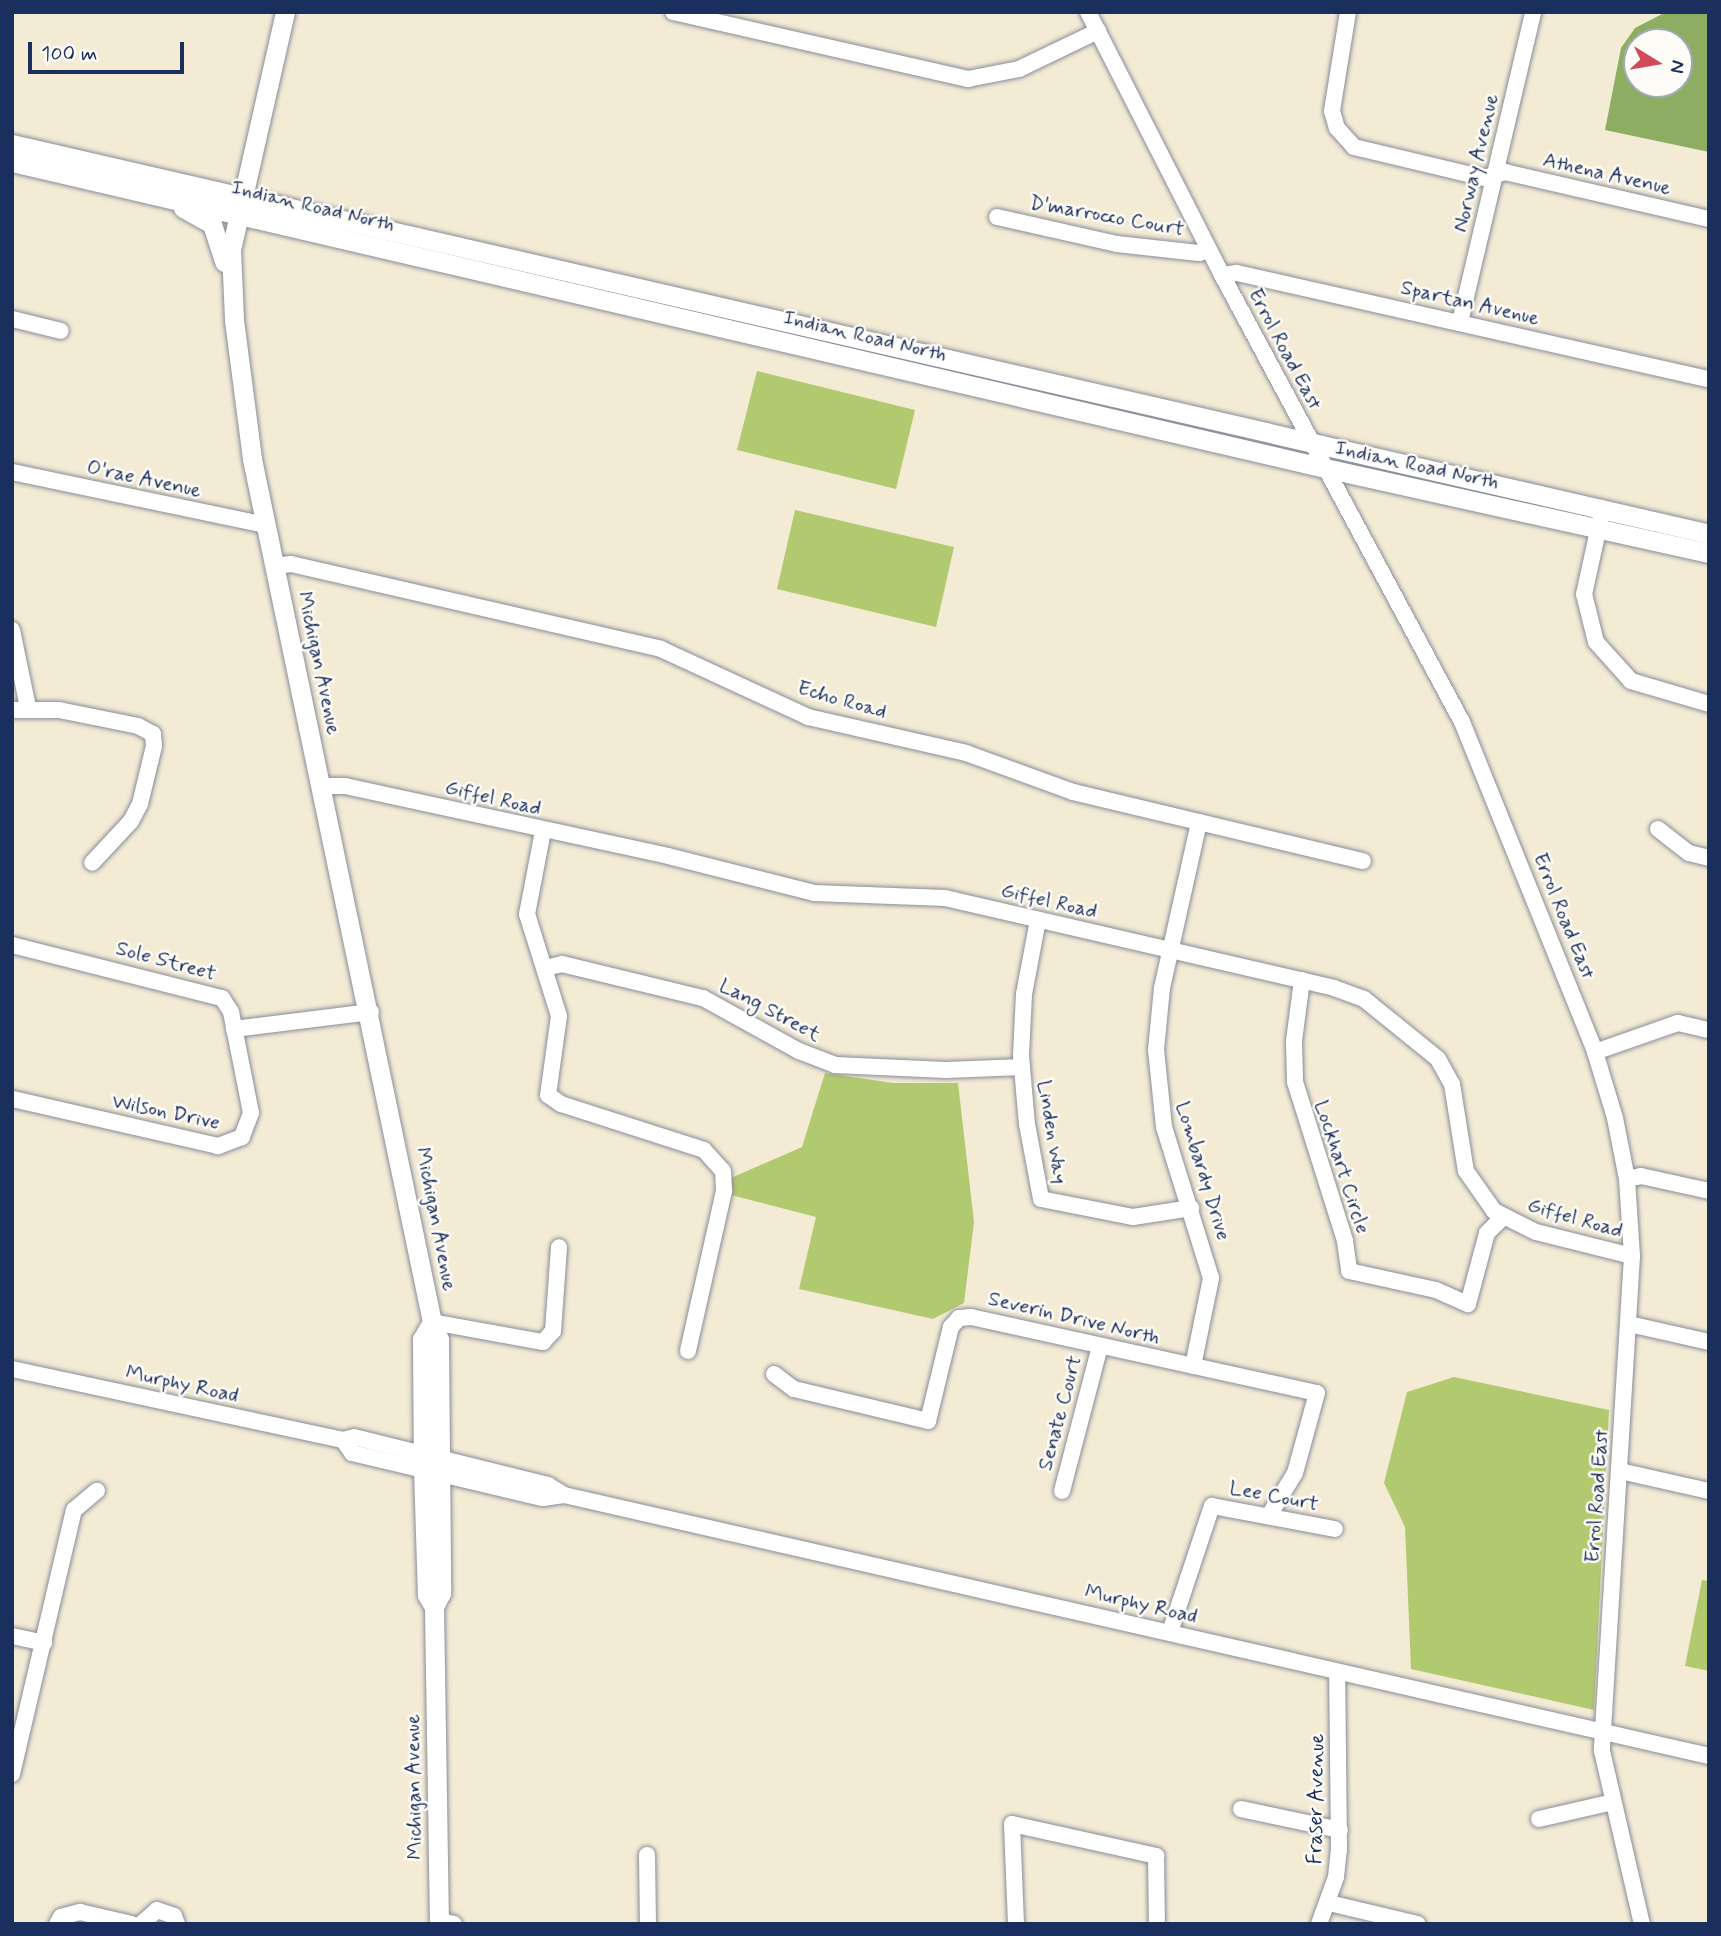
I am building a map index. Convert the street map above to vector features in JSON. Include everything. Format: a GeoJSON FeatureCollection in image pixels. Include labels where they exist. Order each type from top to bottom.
{"type":"FeatureCollection","features":[{"type":"Feature","properties":{"kind":"main road","name":"Michigan Avenue"},"geometry":{"type":"LineString","coordinates":[[285,12],[230,256],[234,320],[266,525],[371,1012],[432,1322],[439,1339],[427,1595],[435,1607],[444,1923]]}},
{"type":"Feature","properties":{"kind":"main road","name":"Indian Road North"},"geometry":{"type":"LineString","coordinates":[[12,144],[241,203],[1325,468],[1600,519],[1709,534]]}},
{"type":"Feature","properties":{"kind":"main road","name":"Indian Road North"},"geometry":{"type":"LineString","coordinates":[[12,162],[143,191],[241,203],[1314,447],[1600,519],[1709,552]]}},
{"type":"Feature","properties":{"kind":"main road"},"geometry":{"type":"LineString","coordinates":[[143,191],[201,214],[217,231],[234,320]]}},
{"type":"Feature","properties":{"kind":"street"},"geometry":{"type":"LineString","coordinates":[[673,12],[724,18],[968,79],[1019,69],[1098,31]]}},
{"type":"Feature","properties":{"kind":"street","name":"Errol Road East"},"geometry":{"type":"LineString","coordinates":[[1088,12],[1222,275],[1462,722],[1595,1052],[1615,1118],[1626,1179],[1632,1256],[1601,1731],[1613,1802],[1642,1924]]}},
{"type":"Feature","properties":{"kind":"street","name":"Athena Avenue"},"geometry":{"type":"LineString","coordinates":[[1348,12],[1332,111],[1343,136],[1372,154],[1484,178],[1495,173],[1709,219]]}},
{"type":"Feature","properties":{"kind":"street","name":"Norway Avenue"},"geometry":{"type":"LineString","coordinates":[[1460,322],[1533,12]]}},
{"type":"Feature","properties":{"kind":"street","name":"D'marrocco Court"},"geometry":{"type":"LineString","coordinates":[[997,217],[1117,244],[1199,253],[1209,250]]}},
{"type":"Feature","properties":{"kind":"street","name":"Spartan Avenue"},"geometry":{"type":"LineString","coordinates":[[1222,275],[1237,273],[1709,379]]}},
{"type":"Feature","properties":{"kind":"street"},"geometry":{"type":"LineString","coordinates":[[12,319],[61,331]]}},
{"type":"Feature","properties":{"kind":"street","name":"O'rae Avenue"},"geometry":{"type":"LineString","coordinates":[[12,471],[266,525]]}},
{"type":"Feature","properties":{"kind":"street"},"geometry":{"type":"LineString","coordinates":[[1600,519],[1584,594],[1589,624],[1602,652],[1640,686],[1709,704]]}},
{"type":"Feature","properties":{"kind":"street","name":"Echo Road"},"geometry":{"type":"LineString","coordinates":[[275,566],[291,564],[661,649],[693,660],[808,717],[966,752],[1073,792],[1363,861]]}},
{"type":"Feature","properties":{"kind":"street"},"geometry":{"type":"LineString","coordinates":[[12,630],[20,709],[84,714],[148,731],[154,746],[140,804],[131,821],[92,863]]}},
{"type":"Feature","properties":{"kind":"street","name":"Giffel Road"},"geometry":{"type":"LineString","coordinates":[[322,786],[345,786],[814,893],[914,893],[1302,980],[1364,999],[1438,1059],[1452,1084],[1466,1171],[1479,1193],[1503,1217],[1536,1232],[1632,1256]]}},
{"type":"Feature","properties":{"kind":"street","name":"Lombardy Drive"},"geometry":{"type":"LineString","coordinates":[[1194,1366],[1211,1279],[1164,1127],[1157,1076],[1159,1010],[1199,822]]}},
{"type":"Feature","properties":{"kind":"street"},"geometry":{"type":"LineString","coordinates":[[1658,829],[1689,853],[1709,858]]}},
{"type":"Feature","properties":{"kind":"street"},"geometry":{"type":"LineString","coordinates":[[543,831],[527,914],[559,1016],[548,1095],[561,1104],[704,1150],[721,1165],[724,1191],[688,1351]]}},
{"type":"Feature","properties":{"kind":"street","name":"Linden Way"},"geometry":{"type":"LineString","coordinates":[[1038,920],[1024,994],[1022,1067],[1028,1137],[1041,1199],[1126,1217],[1191,1208]]}},
{"type":"Feature","properties":{"kind":"street","name":"Sole Street"},"geometry":{"type":"LineString","coordinates":[[12,945],[205,990],[228,1003],[234,1029]]}},
{"type":"Feature","properties":{"kind":"street","name":"Lang Street"},"geometry":{"type":"LineString","coordinates":[[544,968],[562,964],[703,998],[799,1051],[835,1065],[946,1070],[1022,1067]]}},
{"type":"Feature","properties":{"kind":"street","name":"Lockhart Circle"},"geometry":{"type":"LineString","coordinates":[[1302,980],[1294,1041],[1295,1082],[1345,1241],[1349,1271],[1436,1290],[1468,1304],[1487,1233],[1503,1217]]}},
{"type":"Feature","properties":{"kind":"street"},"geometry":{"type":"LineString","coordinates":[[234,1029],[371,1012]]}},
{"type":"Feature","properties":{"kind":"street"},"geometry":{"type":"LineString","coordinates":[[1595,1052],[1678,1023],[1709,1030]]}},
{"type":"Feature","properties":{"kind":"street","name":"Wilson Drive"},"geometry":{"type":"LineString","coordinates":[[12,1100],[219,1146],[233,1144],[242,1138],[251,1114],[234,1029]]}},
{"type":"Feature","properties":{"kind":"street"},"geometry":{"type":"LineString","coordinates":[[1626,1179],[1641,1176],[1709,1191]]}},
{"type":"Feature","properties":{"kind":"street"},"geometry":{"type":"LineString","coordinates":[[432,1322],[543,1342],[553,1331],[559,1247]]}},
{"type":"Feature","properties":{"kind":"street","name":"Severin Drive North"},"geometry":{"type":"LineString","coordinates":[[774,1374],[794,1389],[928,1421],[949,1333],[959,1318],[981,1318],[1317,1393],[1295,1473],[1270,1514]]}},
{"type":"Feature","properties":{"kind":"street"},"geometry":{"type":"LineString","coordinates":[[1629,1324],[1709,1342]]}},
{"type":"Feature","properties":{"kind":"street","name":"Senate Court"},"geometry":{"type":"LineString","coordinates":[[1062,1491],[1100,1346]]}},
{"type":"Feature","properties":{"kind":"street","name":"Murphy Road"},"geometry":{"type":"LineString","coordinates":[[12,1369],[343,1440],[352,1453],[548,1485],[564,1494],[1709,1756]]}},
{"type":"Feature","properties":{"kind":"street"},"geometry":{"type":"LineString","coordinates":[[1620,1471],[1709,1491]]}},
{"type":"Feature","properties":{"kind":"street"},"geometry":{"type":"LineString","coordinates":[[12,1774],[74,1510],[97,1491]]}},
{"type":"Feature","properties":{"kind":"street","name":"Lee Court"},"geometry":{"type":"LineString","coordinates":[[1170,1632],[1212,1506],[1270,1514],[1335,1529]]}},
{"type":"Feature","properties":{"kind":"street"},"geometry":{"type":"LineString","coordinates":[[12,1636],[44,1643]]}},
{"type":"Feature","properties":{"kind":"street","name":"Fraser Avenue"},"geometry":{"type":"LineString","coordinates":[[1319,1924],[1329,1903],[1340,1830],[1338,1672]]}},
{"type":"Feature","properties":{"kind":"street"},"geometry":{"type":"LineString","coordinates":[[1539,1819],[1613,1802]]}},
{"type":"Feature","properties":{"kind":"street"},"geometry":{"type":"LineString","coordinates":[[1241,1810],[1340,1830]]}},
{"type":"Feature","properties":{"kind":"street"},"geometry":{"type":"LineString","coordinates":[[1016,1924],[1012,1824],[1156,1856],[1157,1924]]}},
{"type":"Feature","properties":{"kind":"street"},"geometry":{"type":"LineString","coordinates":[[647,1855],[648,1924]]}},
{"type":"Feature","properties":{"kind":"street"},"geometry":{"type":"LineString","coordinates":[[1329,1903],[1419,1924]]}},
{"type":"Feature","properties":{"kind":"street"},"geometry":{"type":"LineString","coordinates":[[141,1924],[157,1910],[174,1916],[177,1924]]}},
{"type":"Feature","properties":{"kind":"street"},"geometry":{"type":"LineString","coordinates":[[57,1924],[61,1917],[80,1912],[122,1923]]}},
{"type":"Feature","properties":{"kind":"green space"},"geometry":{"type":"Polygon","coordinates":[[[1666,12],[1709,12],[1709,152],[1605,130],[1623,45],[1623,98],[1693,98],[1693,28],[1635,28],[1666,12]]]}},
{"type":"Feature","properties":{"kind":"green space"},"geometry":{"type":"Polygon","coordinates":[[[757,371],[915,410],[896,489],[737,450],[757,371]]]}},
{"type":"Feature","properties":{"kind":"green space"},"geometry":{"type":"Polygon","coordinates":[[[795,510],[954,547],[936,627],[777,589],[795,510]]]}},
{"type":"Feature","properties":{"kind":"green space"},"geometry":{"type":"Polygon","coordinates":[[[825,1073],[893,1083],[958,1083],[974,1222],[964,1303],[933,1319],[799,1289],[816,1217],[731,1195],[731,1178],[802,1147],[825,1073]]]}},
{"type":"Feature","properties":{"kind":"green space"},"geometry":{"type":"Polygon","coordinates":[[[1454,1377],[1609,1410],[1594,1710],[1411,1669],[1405,1527],[1384,1483],[1407,1392],[1454,1377]]]}},
{"type":"Feature","properties":{"kind":"green space"},"geometry":{"type":"Polygon","coordinates":[[[1702,1580],[1709,1581],[1709,1671],[1685,1666],[1702,1580]]]}}]}
